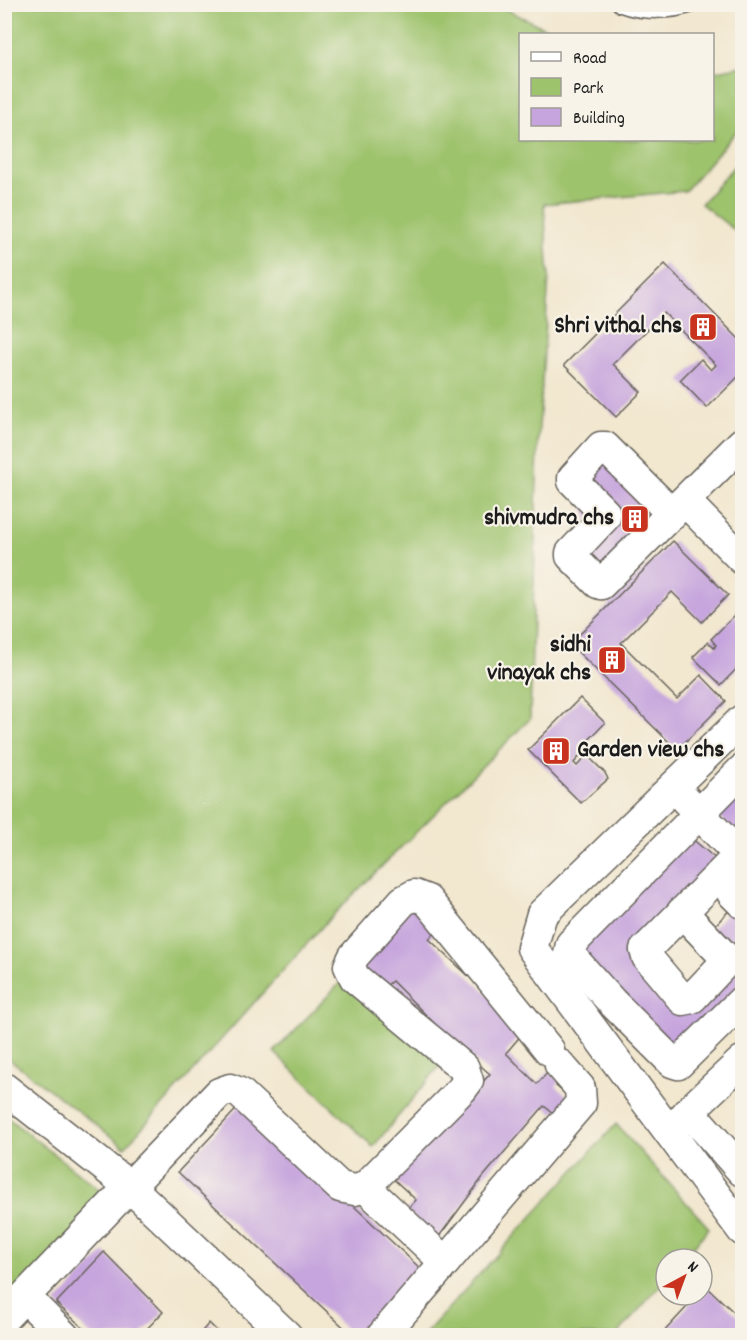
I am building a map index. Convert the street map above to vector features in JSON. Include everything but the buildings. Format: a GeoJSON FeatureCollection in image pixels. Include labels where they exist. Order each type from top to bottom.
{"type":"FeatureCollection","features":[{"type":"Feature","properties":{"kind":"street"},"geometry":{"type":"LineString","coordinates":[[742,443],[678,508],[601,584],[571,556],[605,517],[605,513],[573,481],[573,478],[601,447],[605,447],[678,508],[742,559]]}},
{"type":"Feature","properties":{"kind":"street"},"geometry":{"type":"LineString","coordinates":[[742,720],[542,914],[532,948],[680,1122],[742,1230]]}},
{"type":"Feature","properties":{"kind":"street"},"geometry":{"type":"LineString","coordinates":[[742,770],[571,944],[569,954],[612,1002],[672,1062],[678,1064],[742,1001]]}},
{"type":"Feature","properties":{"kind":"street"},"geometry":{"type":"LineString","coordinates":[[672,787],[742,860]]}},
{"type":"Feature","properties":{"kind":"street"},"geometry":{"type":"LineString","coordinates":[[742,860],[732,893],[742,903]]}},
{"type":"Feature","properties":{"kind":"street"},"geometry":{"type":"LineString","coordinates":[[682,912],[742,860]]}},
{"type":"Feature","properties":{"kind":"street"},"geometry":{"type":"LineString","coordinates":[[64,1335],[15,1317],[129,1186],[219,1093],[230,1089],[240,1092],[340,1187],[354,1190],[365,1187],[468,1081],[464,1068],[355,978],[350,966],[354,956],[403,901],[414,895],[427,900],[580,1088],[581,1103],[382,1335]]}},
{"type":"Feature","properties":{"kind":"street"},"geometry":{"type":"LineString","coordinates":[[680,1122],[742,1061]]}},
{"type":"Feature","properties":{"kind":"street"},"geometry":{"type":"LineString","coordinates":[[4,1088],[129,1186],[287,1335]]}},
{"type":"Feature","properties":{"kind":"street"},"geometry":{"type":"LineString","coordinates":[[680,1122],[742,1171]]}},
{"type":"Feature","properties":{"kind":"street"},"geometry":{"type":"LineString","coordinates":[[365,1187],[445,1262]]}},
{"type":"Feature","properties":{"kind":"lane"},"geometry":{"type":"LineString","coordinates":[[620,4],[628,8],[651,10],[678,10],[694,4]]}},
{"type":"Feature","properties":{"kind":"green space"},"geometry":{"type":"Polygon","coordinates":[[[4,5],[497,5],[555,33],[519,33],[519,141],[714,141],[714,72],[742,66],[742,125],[685,191],[544,204],[549,277],[538,443],[530,719],[330,918],[125,1147],[5,1056],[4,5]]]}},
{"type":"Feature","properties":{"kind":"green space"},"geometry":{"type":"Polygon","coordinates":[[[742,157],[742,236],[701,204],[742,157]]]}},
{"type":"Feature","properties":{"kind":"green space"},"geometry":{"type":"Polygon","coordinates":[[[343,980],[443,1062],[373,1147],[274,1052],[343,980]]]}},
{"type":"Feature","properties":{"kind":"green space"},"geometry":{"type":"Polygon","coordinates":[[[4,1115],[109,1197],[4,1304],[4,1115]]]}},
{"type":"Feature","properties":{"kind":"green space"},"geometry":{"type":"Polygon","coordinates":[[[616,1124],[709,1228],[693,1247],[654,1247],[654,1293],[617,1335],[424,1335],[616,1124]]]}},
{"type":"Feature","properties":{"kind":"place","name":"Shri vithal chs"},"geometry":{"type":"Point","coordinates":[703,327]}},
{"type":"Feature","properties":{"kind":"place","name":"shivmudra chs"},"geometry":{"type":"Point","coordinates":[635,519]}},
{"type":"Feature","properties":{"kind":"place","name":"sidhi vinayak chs"},"geometry":{"type":"Point","coordinates":[612,660]}},
{"type":"Feature","properties":{"kind":"place","name":"Garden view chs"},"geometry":{"type":"Point","coordinates":[556,751]}}]}
